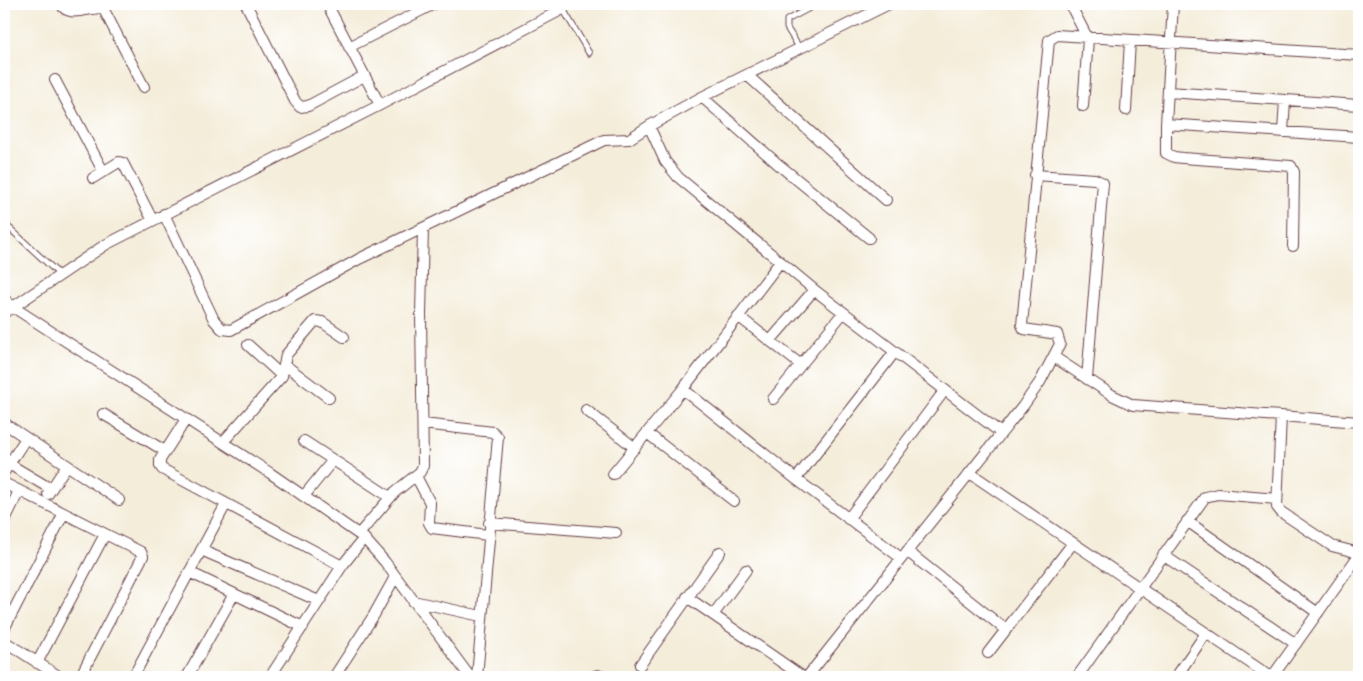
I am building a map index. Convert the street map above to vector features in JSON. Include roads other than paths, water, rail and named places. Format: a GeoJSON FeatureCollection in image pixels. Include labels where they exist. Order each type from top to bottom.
{"type":"FeatureCollection","features":[{"type":"Feature","properties":{"kind":"street"},"geometry":{"type":"LineString","coordinates":[[61,4],[63,9],[70,12],[104,8],[144,87]]}},
{"type":"Feature","properties":{"kind":"street"},"geometry":{"type":"LineString","coordinates":[[246,4],[294,101],[300,107],[308,106],[364,76]]}},
{"type":"Feature","properties":{"kind":"street"},"geometry":{"type":"LineString","coordinates":[[327,4],[380,105]]}},
{"type":"Feature","properties":{"kind":"street"},"geometry":{"type":"LineString","coordinates":[[349,47],[434,4]]}},
{"type":"Feature","properties":{"kind":"street"},"geometry":{"type":"LineString","coordinates":[[4,313],[105,245],[152,219],[380,105],[562,6],[573,4]]}},
{"type":"Feature","properties":{"kind":"street"},"geometry":{"type":"LineString","coordinates":[[164,214],[214,320],[226,331],[235,328],[359,259],[604,140],[630,140],[649,126],[702,97],[748,76],[889,4]]}},
{"type":"Feature","properties":{"kind":"street"},"geometry":{"type":"LineString","coordinates":[[1070,4],[1088,39],[1083,106]]}},
{"type":"Feature","properties":{"kind":"street"},"geometry":{"type":"LineString","coordinates":[[1173,4],[1165,150],[1174,157],[1291,166],[1294,172],[1293,246]]}},
{"type":"Feature","properties":{"kind":"street"},"geometry":{"type":"LineString","coordinates":[[687,597],[805,677],[970,474],[1040,382],[1060,344],[1059,336],[1053,333],[1026,330],[1022,326],[1049,40],[1057,36],[1359,55]]}},
{"type":"Feature","properties":{"kind":"street"},"geometry":{"type":"LineString","coordinates":[[1126,110],[1130,41]]}},
{"type":"Feature","properties":{"kind":"street"},"geometry":{"type":"LineString","coordinates":[[748,76],[886,200]]}},
{"type":"Feature","properties":{"kind":"street"},"geometry":{"type":"LineString","coordinates":[[56,80],[103,171]]}},
{"type":"Feature","properties":{"kind":"street"},"geometry":{"type":"LineString","coordinates":[[1168,92],[1359,105]]}},
{"type":"Feature","properties":{"kind":"street"},"geometry":{"type":"LineString","coordinates":[[702,97],[779,165],[869,238]]}},
{"type":"Feature","properties":{"kind":"street"},"geometry":{"type":"LineString","coordinates":[[1283,132],[1285,100]]}},
{"type":"Feature","properties":{"kind":"street"},"geometry":{"type":"LineString","coordinates":[[1166,124],[1359,137]]}},
{"type":"Feature","properties":{"kind":"street"},"geometry":{"type":"LineString","coordinates":[[649,126],[665,161],[678,177],[843,313],[1001,433]]}},
{"type":"Feature","properties":{"kind":"street"},"geometry":{"type":"LineString","coordinates":[[93,178],[119,162],[123,163],[152,219]]}},
{"type":"Feature","properties":{"kind":"street"},"geometry":{"type":"LineString","coordinates":[[1035,175],[1095,179],[1103,182],[1087,379]]}},
{"type":"Feature","properties":{"kind":"street"},"geometry":{"type":"LineString","coordinates":[[270,677],[362,536],[390,497],[416,476],[423,466],[421,314],[423,228]]}},
{"type":"Feature","properties":{"kind":"street"},"geometry":{"type":"LineString","coordinates":[[613,474],[683,389],[780,262]]}},
{"type":"Feature","properties":{"kind":"street"},"geometry":{"type":"LineString","coordinates":[[770,342],[814,290]]}},
{"type":"Feature","properties":{"kind":"street"},"geometry":{"type":"LineString","coordinates":[[4,298],[14,307],[222,442],[362,536],[470,677]]}},
{"type":"Feature","properties":{"kind":"street"},"geometry":{"type":"LineString","coordinates":[[773,399],[843,313]]}},
{"type":"Feature","properties":{"kind":"street"},"geometry":{"type":"LineString","coordinates":[[738,316],[801,365]]}},
{"type":"Feature","properties":{"kind":"street"},"geometry":{"type":"LineString","coordinates":[[222,442],[284,370],[286,355],[315,321],[322,322],[344,337]]}},
{"type":"Feature","properties":{"kind":"street"},"geometry":{"type":"LineString","coordinates":[[248,345],[329,398]]}},
{"type":"Feature","properties":{"kind":"street"},"geometry":{"type":"LineString","coordinates":[[796,479],[894,353]]}},
{"type":"Feature","properties":{"kind":"street"},"geometry":{"type":"LineString","coordinates":[[1054,357],[1112,395],[1133,405],[1359,422]]}},
{"type":"Feature","properties":{"kind":"street"},"geometry":{"type":"LineString","coordinates":[[683,389],[848,518],[904,555],[1006,630]]}},
{"type":"Feature","properties":{"kind":"street"},"geometry":{"type":"LineString","coordinates":[[848,518],[945,390]]}},
{"type":"Feature","properties":{"kind":"street"},"geometry":{"type":"LineString","coordinates":[[586,410],[635,448]]}},
{"type":"Feature","properties":{"kind":"street"},"geometry":{"type":"LineString","coordinates":[[102,414],[165,451]]}},
{"type":"Feature","properties":{"kind":"street"},"geometry":{"type":"LineString","coordinates":[[970,474],[1271,677],[1359,554],[1332,546],[1281,512],[1277,499],[1281,416]]}},
{"type":"Feature","properties":{"kind":"street"},"geometry":{"type":"LineString","coordinates":[[186,419],[159,463],[162,469],[342,566]]}},
{"type":"Feature","properties":{"kind":"street"},"geometry":{"type":"LineString","coordinates":[[4,423],[119,500]]}},
{"type":"Feature","properties":{"kind":"street"},"geometry":{"type":"LineString","coordinates":[[423,424],[497,434],[498,443],[489,523],[477,677]]}},
{"type":"Feature","properties":{"kind":"street"},"geometry":{"type":"LineString","coordinates":[[647,433],[734,501]]}},
{"type":"Feature","properties":{"kind":"street"},"geometry":{"type":"LineString","coordinates":[[26,438],[5,466],[51,490]]}},
{"type":"Feature","properties":{"kind":"street"},"geometry":{"type":"LineString","coordinates":[[304,441],[390,497]]}},
{"type":"Feature","properties":{"kind":"street"},"geometry":{"type":"LineString","coordinates":[[304,496],[333,460]]}},
{"type":"Feature","properties":{"kind":"street"},"geometry":{"type":"LineString","coordinates":[[43,502],[67,465]]}},
{"type":"Feature","properties":{"kind":"street"},"geometry":{"type":"LineString","coordinates":[[416,476],[430,502],[429,523],[432,528],[488,535]]}},
{"type":"Feature","properties":{"kind":"street"},"geometry":{"type":"LineString","coordinates":[[4,483],[141,552],[143,558],[80,677]]}},
{"type":"Feature","properties":{"kind":"street"},"geometry":{"type":"LineString","coordinates":[[4,522],[19,491]]}},
{"type":"Feature","properties":{"kind":"street"},"geometry":{"type":"LineString","coordinates":[[1077,677],[1201,501],[1208,495],[1277,499]]}},
{"type":"Feature","properties":{"kind":"street"},"geometry":{"type":"LineString","coordinates":[[133,677],[226,504]]}},
{"type":"Feature","properties":{"kind":"street"},"geometry":{"type":"LineString","coordinates":[[4,629],[64,513]]}},
{"type":"Feature","properties":{"kind":"street"},"geometry":{"type":"LineString","coordinates":[[1187,521],[1318,613]]}},
{"type":"Feature","properties":{"kind":"street"},"geometry":{"type":"LineString","coordinates":[[489,523],[616,533]]}},
{"type":"Feature","properties":{"kind":"street"},"geometry":{"type":"LineString","coordinates":[[37,663],[105,534]]}},
{"type":"Feature","properties":{"kind":"street"},"geometry":{"type":"LineString","coordinates":[[988,653],[1073,544]]}},
{"type":"Feature","properties":{"kind":"street"},"geometry":{"type":"LineString","coordinates":[[201,550],[320,601]]}},
{"type":"Feature","properties":{"kind":"street"},"geometry":{"type":"LineString","coordinates":[[640,665],[720,552]]}},
{"type":"Feature","properties":{"kind":"street"},"geometry":{"type":"LineString","coordinates":[[1163,555],[1296,644]]}},
{"type":"Feature","properties":{"kind":"street"},"geometry":{"type":"LineString","coordinates":[[713,615],[746,570]]}},
{"type":"Feature","properties":{"kind":"street"},"geometry":{"type":"LineString","coordinates":[[189,572],[303,627]]}},
{"type":"Feature","properties":{"kind":"street"},"geometry":{"type":"LineString","coordinates":[[334,677],[374,615],[395,577]]}},
{"type":"Feature","properties":{"kind":"street"},"geometry":{"type":"LineString","coordinates":[[187,677],[234,594]]}},
{"type":"Feature","properties":{"kind":"street"},"geometry":{"type":"LineString","coordinates":[[413,601],[481,616]]}},
{"type":"Feature","properties":{"kind":"street"},"geometry":{"type":"LineString","coordinates":[[1176,677],[1206,634]]}},
{"type":"Feature","properties":{"kind":"street"},"geometry":{"type":"LineString","coordinates":[[4,641],[60,677]]}},
{"type":"Feature","properties":{"kind":"street"},"geometry":{"type":"LineString","coordinates":[[1356,677],[1359,671]]}},
{"type":"Feature","properties":{"kind":"street"},"geometry":{"type":"LineString","coordinates":[[592,677],[598,675],[603,677]]}},
{"type":"Feature","properties":{"kind":"lane"},"geometry":{"type":"LineString","coordinates":[[800,49],[787,28],[787,20],[817,4]]}},
{"type":"Feature","properties":{"kind":"lane"},"geometry":{"type":"LineString","coordinates":[[562,6],[589,53]]}},
{"type":"Feature","properties":{"kind":"lane"},"geometry":{"type":"LineString","coordinates":[[4,223],[60,276]]}}]}
